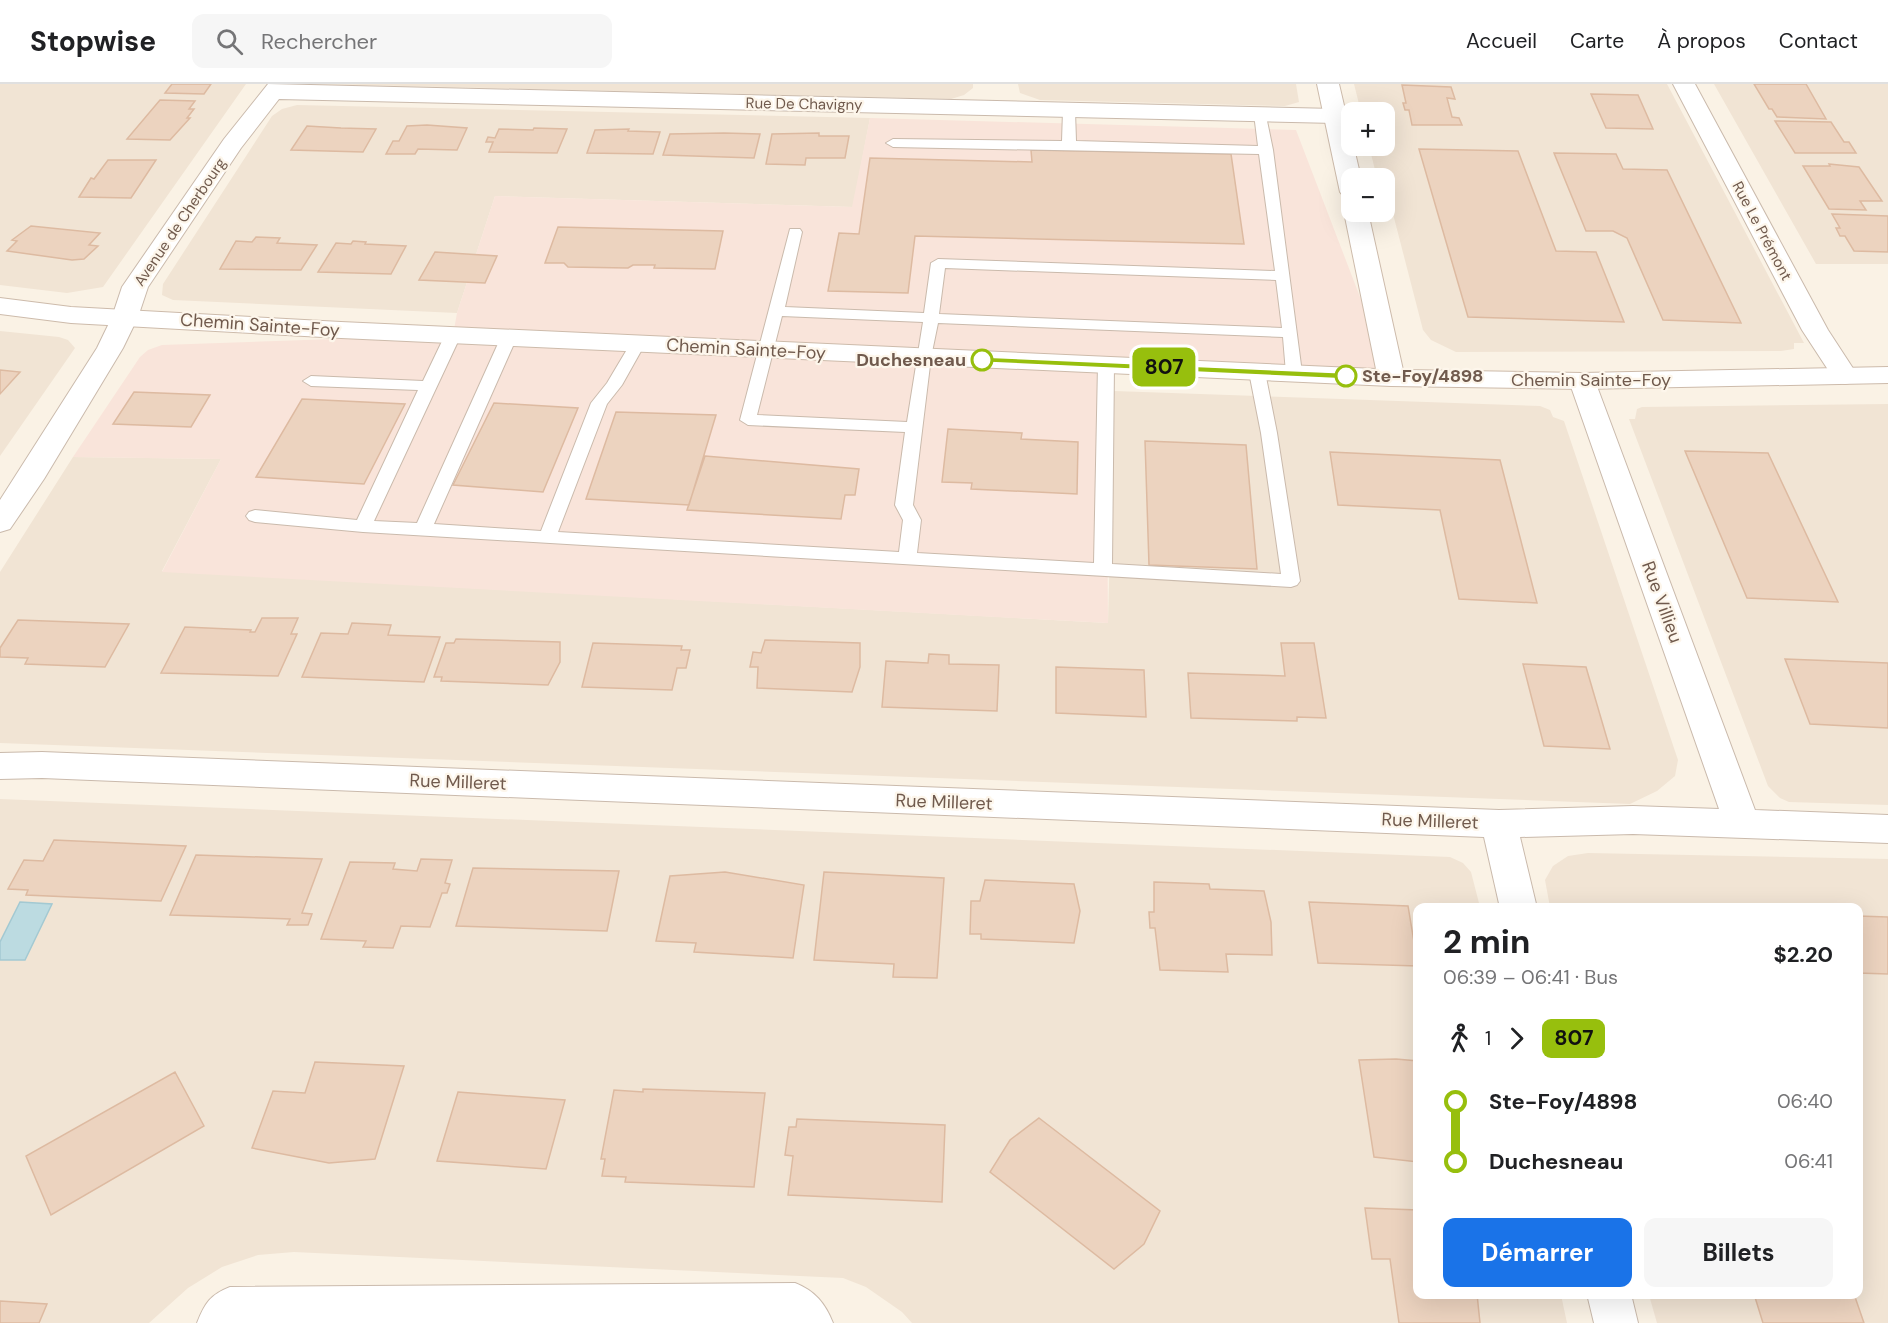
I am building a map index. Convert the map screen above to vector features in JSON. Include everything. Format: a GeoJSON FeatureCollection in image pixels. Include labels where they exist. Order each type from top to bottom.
{"type":"FeatureCollection","features":[{"type":"Feature","properties":{"kind":"street"},"geometry":{"type":"LineString","coordinates":[[996,108],[997,84]]}},
{"type":"Feature","properties":{"kind":"street"},"geometry":{"type":"LineString","coordinates":[[1328,84],[1347,168]]}},
{"type":"Feature","properties":{"kind":"street","name":"Rue Le Prémont"},"geometry":{"type":"LineString","coordinates":[[1683,84],[1815,330],[1845,376]]}},
{"type":"Feature","properties":{"kind":"street","name":"Rue De Chavigny"},"geometry":{"type":"LineString","coordinates":[[276,88],[1069,111],[1335,116]]}},
{"type":"Feature","properties":{"kind":"street","name":"Avenue de Cherbourg"},"geometry":{"type":"LineString","coordinates":[[0,522],[30,478],[110,348],[125,317],[135,287],[232,144],[276,88]]}},
{"type":"Feature","properties":{"kind":"street"},"geometry":{"type":"LineString","coordinates":[[1358,222],[1391,378]]}},
{"type":"Feature","properties":{"kind":"street","name":"Chemin Sainte-Foy"},"geometry":{"type":"LineString","coordinates":[[0,306],[71,315],[453,335],[1391,378],[1582,381],[1888,375]]}},
{"type":"Feature","properties":{"kind":"street","name":"Rue Villieu"},"geometry":{"type":"LineString","coordinates":[[1582,381],[1743,824]]}},
{"type":"Feature","properties":{"kind":"street","name":"Rue Milleret"},"geometry":{"type":"LineString","coordinates":[[0,766],[66,766],[1499,824],[1633,820],[1888,829]]}},
{"type":"Feature","properties":{"kind":"street"},"geometry":{"type":"LineString","coordinates":[[1499,824],[1518,903]]}},
{"type":"Feature","properties":{"kind":"street"},"geometry":{"type":"LineString","coordinates":[[1610,1299],[1616,1323]]}},
{"type":"Feature","properties":{"kind":"street"},"geometry":{"type":"LineString","coordinates":[[219,1323],[230,1309],[783,1305],[795,1305],[811,1323]]}},
{"type":"Feature","properties":{"kind":"lane"},"geometry":{"type":"LineString","coordinates":[[1069,111],[1069,145]]}},
{"type":"Feature","properties":{"kind":"lane"},"geometry":{"type":"LineString","coordinates":[[1260,114],[1294,373]]}},
{"type":"Feature","properties":{"kind":"lane"},"geometry":{"type":"LineString","coordinates":[[893,143],[1266,150]]}},
{"type":"Feature","properties":{"kind":"lane"},"geometry":{"type":"LineString","coordinates":[[795,232],[748,420],[915,427]]}},
{"type":"Feature","properties":{"kind":"lane"},"geometry":{"type":"LineString","coordinates":[[906,558],[912,520],[904,506],[923,357],[938,263],[1282,276]]}},
{"type":"Feature","properties":{"kind":"lane"},"geometry":{"type":"LineString","coordinates":[[776,311],[1290,333]]}},
{"type":"Feature","properties":{"kind":"lane"},"geometry":{"type":"LineString","coordinates":[[363,526],[453,335]]}},
{"type":"Feature","properties":{"kind":"lane"},"geometry":{"type":"LineString","coordinates":[[423,529],[509,337]]}},
{"type":"Feature","properties":{"kind":"lane"},"geometry":{"type":"LineString","coordinates":[[548,537],[599,403],[614,385],[637,344]]}},
{"type":"Feature","properties":{"kind":"lane"},"geometry":{"type":"LineString","coordinates":[[1103,570],[1106,365]]}},
{"type":"Feature","properties":{"kind":"lane"},"geometry":{"type":"LineString","coordinates":[[255,516],[363,526],[1291,581],[1269,433],[1257,372]]}},
{"type":"Feature","properties":{"kind":"lane"},"geometry":{"type":"LineString","coordinates":[[310,381],[428,386]]}},
{"type":"Feature","properties":{"kind":"shaded area"},"geometry":{"type":"Polygon","coordinates":[[[0,84],[246,84],[103,287],[67,293],[0,285],[0,84]]]}},
{"type":"Feature","properties":{"kind":"shaded area"},"geometry":{"type":"Polygon","coordinates":[[[319,84],[973,84],[973,88],[964,95],[951,99],[319,84]]]}},
{"type":"Feature","properties":{"kind":"shaded area"},"geometry":{"type":"Polygon","coordinates":[[[1018,84],[1296,84],[1299,102],[1285,106],[1040,100],[1020,93],[1018,84]]]}},
{"type":"Feature","properties":{"kind":"shaded area"},"geometry":{"type":"Polygon","coordinates":[[[1354,84],[1667,84],[1804,343],[1794,343],[1794,349],[1781,351],[1456,352],[1431,340],[1423,330],[1395,222],[1395,168],[1374,168],[1372,156],[1395,156],[1395,102],[1358,102],[1354,84]]]}},
{"type":"Feature","properties":{"kind":"shaded area"},"geometry":{"type":"Polygon","coordinates":[[[1714,84],[1888,84],[1888,264],[1816,264],[1714,84]]]}},
{"type":"Feature","properties":{"kind":"shaded area"},"geometry":{"type":"Polygon","coordinates":[[[297,105],[870,118],[853,207],[495,196],[457,313],[173,300],[162,295],[163,284],[272,116],[282,109],[297,105]]]}},
{"type":"Feature","properties":{"kind":"shaded area"},"geometry":{"type":"Polygon","coordinates":[[[870,118],[1296,130],[1391,378],[1106,365],[1108,623],[162,572],[221,459],[73,457],[140,357],[148,350],[162,345],[453,335],[457,313],[495,196],[852,207],[870,118]]]}},
{"type":"Feature","properties":{"kind":"shaded area"},"geometry":{"type":"Polygon","coordinates":[[[0,331],[59,337],[68,340],[75,348],[0,456],[0,331]]]}},
{"type":"Feature","properties":{"kind":"shaded area"},"geometry":{"type":"Polygon","coordinates":[[[1114,391],[1540,406],[1550,410],[1553,417],[1564,421],[1678,760],[1675,776],[1657,791],[1630,804],[0,743],[0,572],[73,457],[221,459],[162,571],[1108,623],[1114,391]]]}},
{"type":"Feature","properties":{"kind":"shaded area"},"geometry":{"type":"Polygon","coordinates":[[[1888,404],[1888,805],[1789,802],[1780,798],[1768,786],[1629,419],[1635,419],[1637,409],[1642,407],[1888,404]]]}},
{"type":"Feature","properties":{"kind":"shaded area"},"geometry":{"type":"Polygon","coordinates":[[[0,799],[1450,857],[1463,863],[1471,872],[1479,903],[1413,903],[1413,1299],[1562,1299],[1567,1323],[912,1323],[902,1312],[866,1287],[843,1278],[294,1252],[258,1255],[222,1267],[188,1288],[149,1323],[0,1323],[0,799]]]}},
{"type":"Feature","properties":{"kind":"shaded area"},"geometry":{"type":"Polygon","coordinates":[[[1588,853],[1888,859],[1888,1323],[1657,1323],[1650,1299],[1863,1299],[1863,903],[1549,903],[1545,880],[1553,866],[1568,856],[1588,853]]]}},
{"type":"Feature","properties":{"kind":"water"},"geometry":{"type":"Polygon","coordinates":[[[20,902],[52,904],[25,960],[0,960],[0,942],[20,902]]]}},
{"type":"Feature","properties":{"kind":"building"},"geometry":{"type":"Polygon","coordinates":[[[172,84],[211,84],[204,94],[165,93],[172,84]]]}},
{"type":"Feature","properties":{"kind":"building"},"geometry":{"type":"Polygon","coordinates":[[[1754,84],[1806,84],[1826,119],[1777,117],[1772,109],[1769,109],[1754,84]]]}},
{"type":"Feature","properties":{"kind":"building"},"geometry":{"type":"Polygon","coordinates":[[[1402,85],[1451,87],[1455,99],[1447,98],[1452,117],[1459,118],[1462,125],[1412,125],[1409,110],[1405,110],[1403,103],[1406,103],[1402,85]]]}},
{"type":"Feature","properties":{"kind":"building"},"geometry":{"type":"Polygon","coordinates":[[[1591,94],[1638,95],[1653,129],[1606,128],[1591,94]]]}},
{"type":"Feature","properties":{"kind":"building"},"geometry":{"type":"Polygon","coordinates":[[[160,100],[195,101],[189,109],[194,109],[187,118],[190,118],[170,140],[127,139],[160,100]]]}},
{"type":"Feature","properties":{"kind":"building"},"geometry":{"type":"Polygon","coordinates":[[[1775,121],[1831,122],[1844,142],[1849,142],[1856,153],[1795,153],[1775,121]]]}},
{"type":"Feature","properties":{"kind":"building"},"geometry":{"type":"Polygon","coordinates":[[[307,126],[376,129],[363,152],[291,150],[307,126]]]}},
{"type":"Feature","properties":{"kind":"building"},"geometry":{"type":"Polygon","coordinates":[[[407,126],[467,128],[457,150],[418,149],[415,154],[386,154],[393,141],[399,141],[407,126]]]}},
{"type":"Feature","properties":{"kind":"building"},"geometry":{"type":"Polygon","coordinates":[[[534,128],[567,129],[557,153],[489,152],[493,142],[486,142],[488,137],[495,138],[499,129],[533,130],[534,128]]]}},
{"type":"Feature","properties":{"kind":"building"},"geometry":{"type":"Polygon","coordinates":[[[629,129],[628,131],[660,132],[653,154],[587,153],[595,130],[629,129]]]}},
{"type":"Feature","properties":{"kind":"building"},"geometry":{"type":"Polygon","coordinates":[[[819,133],[819,136],[849,136],[845,158],[806,158],[805,165],[766,164],[772,134],[819,133]]]}},
{"type":"Feature","properties":{"kind":"building"},"geometry":{"type":"Polygon","coordinates":[[[670,134],[760,134],[754,158],[663,155],[670,134]]]}},
{"type":"Feature","properties":{"kind":"building"},"geometry":{"type":"Polygon","coordinates":[[[1419,149],[1518,151],[1556,251],[1596,252],[1624,322],[1468,317],[1419,149]]]}},
{"type":"Feature","properties":{"kind":"building"},"geometry":{"type":"Polygon","coordinates":[[[1031,150],[1231,154],[1244,244],[915,236],[908,293],[828,291],[839,233],[859,234],[870,158],[1032,162],[1031,150]]]}},
{"type":"Feature","properties":{"kind":"building"},"geometry":{"type":"Polygon","coordinates":[[[1554,153],[1616,154],[1623,169],[1667,170],[1741,323],[1663,320],[1627,238],[1613,231],[1586,231],[1554,153]]]}},
{"type":"Feature","properties":{"kind":"building"},"geometry":{"type":"Polygon","coordinates":[[[108,160],[156,160],[131,198],[79,197],[91,178],[94,179],[108,160]]]}},
{"type":"Feature","properties":{"kind":"building"},"geometry":{"type":"Polygon","coordinates":[[[1829,164],[1859,167],[1882,201],[1860,201],[1866,210],[1829,209],[1803,166],[1830,166],[1829,164]]]}},
{"type":"Feature","properties":{"kind":"building"},"geometry":{"type":"Polygon","coordinates":[[[1832,214],[1888,216],[1888,252],[1854,251],[1845,236],[1840,236],[1836,228],[1840,228],[1832,214]]]}},
{"type":"Feature","properties":{"kind":"building"},"geometry":{"type":"Polygon","coordinates":[[[31,226],[100,233],[89,245],[98,246],[84,259],[72,260],[7,251],[17,241],[12,240],[31,226]]]}},
{"type":"Feature","properties":{"kind":"building"},"geometry":{"type":"Polygon","coordinates":[[[558,227],[723,231],[715,269],[654,268],[655,265],[633,265],[628,268],[568,267],[564,263],[545,263],[558,227]]]}},
{"type":"Feature","properties":{"kind":"building"},"geometry":{"type":"Polygon","coordinates":[[[256,237],[280,238],[277,243],[317,245],[301,270],[220,269],[236,241],[252,242],[256,237]]]}},
{"type":"Feature","properties":{"kind":"building"},"geometry":{"type":"Polygon","coordinates":[[[353,241],[366,242],[365,244],[406,246],[391,274],[318,272],[336,243],[351,244],[353,241]]]}},
{"type":"Feature","properties":{"kind":"building"},"geometry":{"type":"Polygon","coordinates":[[[435,252],[497,256],[485,283],[419,280],[435,252]]]}},
{"type":"Feature","properties":{"kind":"building"},"geometry":{"type":"Polygon","coordinates":[[[0,370],[20,372],[0,394],[0,370]]]}},
{"type":"Feature","properties":{"kind":"building"},"geometry":{"type":"Polygon","coordinates":[[[134,392],[210,395],[191,427],[113,424],[134,392]]]}},
{"type":"Feature","properties":{"kind":"building"},"geometry":{"type":"Polygon","coordinates":[[[302,399],[405,404],[364,484],[256,477],[302,399]]]}},
{"type":"Feature","properties":{"kind":"building"},"geometry":{"type":"Polygon","coordinates":[[[494,403],[578,408],[543,492],[453,485],[494,403]]]}},
{"type":"Feature","properties":{"kind":"building"},"geometry":{"type":"Polygon","coordinates":[[[616,412],[716,415],[689,505],[586,499],[616,412]]]}},
{"type":"Feature","properties":{"kind":"building"},"geometry":{"type":"Polygon","coordinates":[[[948,429],[1022,433],[1021,439],[1078,442],[1077,494],[971,489],[972,483],[942,482],[948,429]]]}},
{"type":"Feature","properties":{"kind":"building"},"geometry":{"type":"Polygon","coordinates":[[[1145,441],[1246,445],[1257,569],[1149,565],[1145,441]]]}},
{"type":"Feature","properties":{"kind":"building"},"geometry":{"type":"Polygon","coordinates":[[[1685,451],[1768,453],[1838,602],[1747,598],[1685,451]]]}},
{"type":"Feature","properties":{"kind":"building"},"geometry":{"type":"Polygon","coordinates":[[[1330,452],[1500,460],[1537,603],[1459,599],[1440,510],[1338,505],[1330,452]]]}},
{"type":"Feature","properties":{"kind":"building"},"geometry":{"type":"Polygon","coordinates":[[[705,456],[859,469],[855,495],[845,495],[841,519],[687,510],[705,456]]]}},
{"type":"Feature","properties":{"kind":"building"},"geometry":{"type":"Polygon","coordinates":[[[262,618],[298,618],[291,634],[297,634],[278,676],[161,673],[185,627],[255,632],[262,618]]]}},
{"type":"Feature","properties":{"kind":"building"},"geometry":{"type":"Polygon","coordinates":[[[18,620],[129,624],[105,667],[25,664],[28,658],[0,657],[0,648],[18,620]]]}},
{"type":"Feature","properties":{"kind":"building"},"geometry":{"type":"Polygon","coordinates":[[[352,623],[391,625],[388,635],[440,637],[424,682],[302,677],[321,633],[348,634],[352,623]]]}},
{"type":"Feature","properties":{"kind":"building"},"geometry":{"type":"Polygon","coordinates":[[[456,639],[560,642],[560,662],[548,685],[441,681],[442,677],[434,677],[446,643],[454,643],[456,639]]]}},
{"type":"Feature","properties":{"kind":"building"},"geometry":{"type":"Polygon","coordinates":[[[765,640],[860,643],[860,667],[852,692],[757,688],[758,667],[750,667],[753,652],[761,653],[765,640]]]}},
{"type":"Feature","properties":{"kind":"building"},"geometry":{"type":"Polygon","coordinates":[[[593,643],[682,646],[681,650],[690,650],[686,668],[677,668],[672,690],[582,687],[593,643]]]}},
{"type":"Feature","properties":{"kind":"building"},"geometry":{"type":"Polygon","coordinates":[[[1281,643],[1314,643],[1326,718],[1297,717],[1297,721],[1191,718],[1188,673],[1285,676],[1281,643]]]}},
{"type":"Feature","properties":{"kind":"building"},"geometry":{"type":"Polygon","coordinates":[[[929,654],[949,655],[949,664],[999,665],[997,711],[882,707],[886,661],[928,663],[929,654]]]}},
{"type":"Feature","properties":{"kind":"building"},"geometry":{"type":"Polygon","coordinates":[[[1785,659],[1888,663],[1888,728],[1810,724],[1785,659]]]}},
{"type":"Feature","properties":{"kind":"building"},"geometry":{"type":"Polygon","coordinates":[[[1523,664],[1586,667],[1610,749],[1544,746],[1523,664]]]}},
{"type":"Feature","properties":{"kind":"building"},"geometry":{"type":"Polygon","coordinates":[[[1056,667],[1144,670],[1146,717],[1056,713],[1056,667]]]}},
{"type":"Feature","properties":{"kind":"building"},"geometry":{"type":"Polygon","coordinates":[[[54,840],[186,846],[161,901],[26,895],[28,890],[8,889],[24,860],[43,861],[54,840]]]}},
{"type":"Feature","properties":{"kind":"building"},"geometry":{"type":"Polygon","coordinates":[[[196,855],[322,859],[302,913],[312,914],[308,925],[287,925],[290,919],[170,915],[196,855]]]}},
{"type":"Feature","properties":{"kind":"building"},"geometry":{"type":"Polygon","coordinates":[[[421,859],[452,860],[445,883],[450,884],[447,893],[442,893],[430,927],[401,926],[393,948],[363,947],[366,941],[321,939],[350,862],[395,863],[393,869],[417,871],[421,859]]]}},
{"type":"Feature","properties":{"kind":"building"},"geometry":{"type":"Polygon","coordinates":[[[473,868],[619,871],[607,931],[456,926],[473,868]]]}},
{"type":"Feature","properties":{"kind":"building"},"geometry":{"type":"Polygon","coordinates":[[[725,872],[804,885],[793,958],[694,952],[696,943],[656,941],[670,876],[725,872]]]}},
{"type":"Feature","properties":{"kind":"building"},"geometry":{"type":"Polygon","coordinates":[[[824,872],[944,878],[937,978],[893,977],[894,964],[814,960],[824,872]]]}},
{"type":"Feature","properties":{"kind":"building"},"geometry":{"type":"Polygon","coordinates":[[[985,880],[1074,884],[1080,911],[1074,943],[981,939],[981,934],[970,934],[971,901],[980,901],[985,880]]]}},
{"type":"Feature","properties":{"kind":"building"},"geometry":{"type":"Polygon","coordinates":[[[1154,882],[1209,884],[1210,889],[1264,891],[1271,922],[1272,955],[1226,954],[1228,972],[1160,970],[1155,928],[1150,928],[1149,912],[1154,912],[1154,882]]]}},
{"type":"Feature","properties":{"kind":"building"},"geometry":{"type":"Polygon","coordinates":[[[1309,902],[1408,906],[1413,936],[1413,966],[1318,963],[1309,902]]]}},
{"type":"Feature","properties":{"kind":"building"},"geometry":{"type":"Polygon","coordinates":[[[1863,916],[1888,917],[1888,974],[1863,973],[1863,916]]]}},
{"type":"Feature","properties":{"kind":"building"},"geometry":{"type":"Polygon","coordinates":[[[1359,1060],[1413,1061],[1413,1161],[1374,1157],[1359,1060]]]}},
{"type":"Feature","properties":{"kind":"building"},"geometry":{"type":"Polygon","coordinates":[[[315,1062],[404,1066],[375,1159],[329,1163],[252,1148],[273,1091],[305,1093],[315,1062]]]}},
{"type":"Feature","properties":{"kind":"building"},"geometry":{"type":"Polygon","coordinates":[[[175,1072],[204,1126],[51,1215],[26,1156],[175,1072]]]}},
{"type":"Feature","properties":{"kind":"building"},"geometry":{"type":"Polygon","coordinates":[[[643,1089],[765,1093],[754,1187],[625,1182],[626,1177],[602,1176],[605,1159],[601,1159],[614,1090],[643,1092],[643,1089]]]}},
{"type":"Feature","properties":{"kind":"building"},"geometry":{"type":"Polygon","coordinates":[[[458,1092],[565,1100],[546,1169],[437,1161],[458,1092]]]}},
{"type":"Feature","properties":{"kind":"building"},"geometry":{"type":"Polygon","coordinates":[[[1039,1118],[1160,1211],[1144,1244],[1114,1269],[990,1172],[1010,1140],[1039,1118]]]}},
{"type":"Feature","properties":{"kind":"building"},"geometry":{"type":"Polygon","coordinates":[[[797,1119],[945,1125],[942,1202],[788,1195],[793,1156],[785,1155],[789,1127],[796,1127],[797,1119]]]}},
{"type":"Feature","properties":{"kind":"building"},"geometry":{"type":"Polygon","coordinates":[[[1365,1208],[1413,1210],[1413,1299],[1478,1299],[1480,1323],[1399,1323],[1390,1259],[1372,1259],[1365,1208]]]}},
{"type":"Feature","properties":{"kind":"building"},"geometry":{"type":"Polygon","coordinates":[[[1756,1299],[1856,1299],[1864,1323],[1763,1323],[1756,1299]]]}},
{"type":"Feature","properties":{"kind":"building"},"geometry":{"type":"Polygon","coordinates":[[[0,1301],[47,1304],[39,1323],[0,1323],[0,1301]]]}},
{"type":"Feature","properties":{"kind":"bus line","name":"807"},"geometry":{"type":"LineString","coordinates":[[982,360],[1346,376]]}},
{"type":"Feature","properties":{"kind":"place","name":"Duchesneau"},"geometry":{"type":"Point","coordinates":[982,360]}},
{"type":"Feature","properties":{"kind":"place","name":"Ste-Foy/4898"},"geometry":{"type":"Point","coordinates":[1346,376]}}]}
